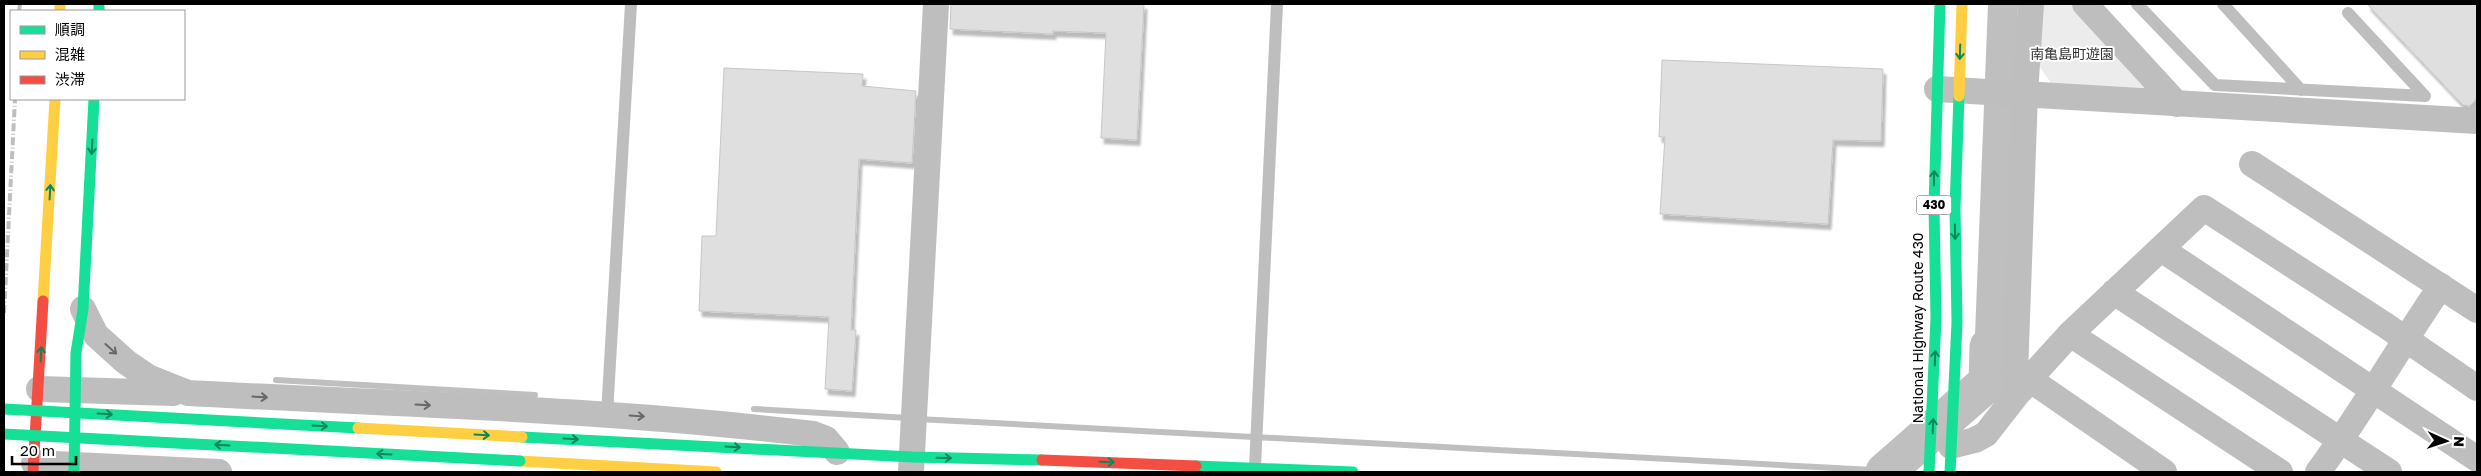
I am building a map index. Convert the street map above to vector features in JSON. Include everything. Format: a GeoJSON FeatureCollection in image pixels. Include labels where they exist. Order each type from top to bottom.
{"type":"FeatureCollection","features":[{"type":"Feature","properties":{"kind":"main road","name":"National Highway Route 430"},"geometry":{"type":"LineString","coordinates":[[1940,4],[1959,90],[1934,206],[1936,318],[1934,406],[1945,440],[1950,472]]}},
{"type":"Feature","properties":{"kind":"main road","name":"National Highway Route 430"},"geometry":{"type":"LineString","coordinates":[[1929,472],[1945,440],[1954,389],[1957,322],[1955,208],[1962,4]]}},
{"type":"Feature","properties":{"kind":"main road"},"geometry":{"type":"LineString","coordinates":[[33,468],[55,100]]}},
{"type":"Feature","properties":{"kind":"main road"},"geometry":{"type":"LineString","coordinates":[[74,468],[76,353],[83,309],[94,100]]}},
{"type":"Feature","properties":{"kind":"main road"},"geometry":{"type":"LineString","coordinates":[[4,409],[837,452],[911,465],[1255,467],[1353,472]]}},
{"type":"Feature","properties":{"kind":"main road"},"geometry":{"type":"LineString","coordinates":[[4,434],[716,472]]}},
{"type":"Feature","properties":{"kind":"street"},"geometry":{"type":"LineString","coordinates":[[911,465],[915,419],[936,4]]}},
{"type":"Feature","properties":{"kind":"street"},"geometry":{"type":"LineString","coordinates":[[2031,4],[2022,94],[2015,374],[2025,384],[2164,472]]}},
{"type":"Feature","properties":{"kind":"street"},"geometry":{"type":"LineString","coordinates":[[2085,4],[2177,104]]}},
{"type":"Feature","properties":{"kind":"street"},"geometry":{"type":"LineString","coordinates":[[1959,90],[2477,121]]}},
{"type":"Feature","properties":{"kind":"street"},"geometry":{"type":"LineString","coordinates":[[2252,164],[2477,310]]}},
{"type":"Feature","properties":{"kind":"street"},"geometry":{"type":"LineString","coordinates":[[1945,440],[1975,440],[1986,434],[2025,384],[2070,334],[2204,208],[2477,388]]}},
{"type":"Feature","properties":{"kind":"street"},"geometry":{"type":"LineString","coordinates":[[2161,249],[2477,459]]}},
{"type":"Feature","properties":{"kind":"street"},"geometry":{"type":"LineString","coordinates":[[2318,472],[2342,440],[2404,340],[2441,286]]}},
{"type":"Feature","properties":{"kind":"street"},"geometry":{"type":"LineString","coordinates":[[2114,292],[2389,472]]}},
{"type":"Feature","properties":{"kind":"street"},"geometry":{"type":"LineString","coordinates":[[83,309],[96,335],[126,362],[148,377],[188,393]]}},
{"type":"Feature","properties":{"kind":"street"},"geometry":{"type":"LineString","coordinates":[[2070,334],[2280,472]]}},
{"type":"Feature","properties":{"kind":"street"},"geometry":{"type":"LineString","coordinates":[[39,389],[188,393],[607,414],[718,422],[813,434],[826,439],[837,452]]}},
{"type":"Feature","properties":{"kind":"street"},"geometry":{"type":"LineString","coordinates":[[33,468],[219,472]]}},
{"type":"Feature","properties":{"kind":"lane"},"geometry":{"type":"LineString","coordinates":[[607,414],[631,4]]}},
{"type":"Feature","properties":{"kind":"lane"},"geometry":{"type":"LineString","coordinates":[[1255,467],[1277,4]]}},
{"type":"Feature","properties":{"kind":"lane"},"geometry":{"type":"LineString","coordinates":[[2137,4],[2215,86],[2425,96],[2348,13]]}},
{"type":"Feature","properties":{"kind":"lane"},"geometry":{"type":"LineString","coordinates":[[2223,4],[2301,90]]}},
{"type":"Feature","properties":{"kind":"green space","name":"南亀島町遊園"},"geometry":{"type":"Polygon","coordinates":[[[2041,4],[2073,4],[2151,91],[2053,86],[2038,64],[2041,4]]]}},
{"type":"Feature","properties":{"kind":"shaded area"},"geometry":{"type":"Polygon","coordinates":[[[1988,4],[2018,4],[2005,378],[1996,393],[1972,411],[1988,4]]]}},
{"type":"Feature","properties":{"kind":"shaded area"},"geometry":{"type":"Polygon","coordinates":[[[1895,442],[1893,472],[1866,472],[1867,464],[1873,464],[1895,442]]]}},
{"type":"Feature","properties":{"kind":"building"},"geometry":{"type":"Polygon","coordinates":[[[951,4],[1144,4],[1137,140],[1101,138],[1106,33],[1053,31],[1053,34],[950,29],[951,4]]]}},
{"type":"Feature","properties":{"kind":"building"},"geometry":{"type":"Polygon","coordinates":[[[2367,4],[2477,4],[2477,98],[2470,106],[2463,105],[2367,4]]]}},
{"type":"Feature","properties":{"kind":"building"},"geometry":{"type":"Polygon","coordinates":[[[1662,60],[1883,69],[1881,141],[1833,140],[1828,224],[1660,214],[1665,137],[1659,137],[1662,60]]]}},
{"type":"Feature","properties":{"kind":"building"},"geometry":{"type":"Polygon","coordinates":[[[724,68],[863,74],[862,86],[916,91],[912,163],[859,159],[851,330],[856,330],[852,391],[825,389],[829,317],[699,311],[702,236],[716,236],[724,68]]]}},
{"type":"Feature","properties":{"kind":"waterway"},"geometry":{"type":"LineString","coordinates":[[1885,472],[1988,382],[1989,347]]}},
{"type":"Feature","properties":{"kind":"waterway"},"geometry":{"type":"LineString","coordinates":[[276,380],[535,395]]}},
{"type":"Feature","properties":{"kind":"waterway"},"geometry":{"type":"LineString","coordinates":[[754,409],[908,418]]}},
{"type":"Feature","properties":{"kind":"waterway"},"geometry":{"type":"LineString","coordinates":[[918,419],[1873,470]]}},
{"type":"Feature","properties":{"kind":"railway"},"geometry":{"type":"LineString","coordinates":[[19,10],[20,4]]}},
{"type":"Feature","properties":{"kind":"railway"},"geometry":{"type":"LineString","coordinates":[[4,313],[15,100]]}},
{"type":"Feature","properties":{"kind":"traffic: fast"},"geometry":{"type":"LineString","coordinates":[[99,4],[99,10]]}},
{"type":"Feature","properties":{"kind":"traffic: fast"},"geometry":{"type":"LineString","coordinates":[[1929,472],[1936,318],[1934,206],[1940,4]]}},
{"type":"Feature","properties":{"kind":"traffic: fast"},"geometry":{"type":"LineString","coordinates":[[1950,472],[1957,322],[1955,208],[1959,96]]}},
{"type":"Feature","properties":{"kind":"traffic: fast"},"geometry":{"type":"LineString","coordinates":[[74,472],[76,353],[83,309],[94,100]]}},
{"type":"Feature","properties":{"kind":"traffic: fast"},"geometry":{"type":"LineString","coordinates":[[4,409],[358,428]]}},
{"type":"Feature","properties":{"kind":"traffic: fast"},"geometry":{"type":"LineString","coordinates":[[4,434],[520,461]]}},
{"type":"Feature","properties":{"kind":"traffic: fast"},"geometry":{"type":"LineString","coordinates":[[522,437],[912,457],[1042,460]]}},
{"type":"Feature","properties":{"kind":"traffic: fast"},"geometry":{"type":"LineString","coordinates":[[1196,466],[1353,472]]}},
{"type":"Feature","properties":{"kind":"traffic: slow"},"geometry":{"type":"LineString","coordinates":[[60,4],[60,10]]}},
{"type":"Feature","properties":{"kind":"traffic: slow"},"geometry":{"type":"LineString","coordinates":[[1959,96],[1962,4]]}},
{"type":"Feature","properties":{"kind":"traffic: slow"},"geometry":{"type":"LineString","coordinates":[[43,301],[55,100]]}},
{"type":"Feature","properties":{"kind":"traffic: slow"},"geometry":{"type":"LineString","coordinates":[[358,428],[522,437]]}},
{"type":"Feature","properties":{"kind":"traffic: slow"},"geometry":{"type":"LineString","coordinates":[[520,461],[716,472]]}},
{"type":"Feature","properties":{"kind":"traffic: jam"},"geometry":{"type":"LineString","coordinates":[[33,472],[43,301]]}},
{"type":"Feature","properties":{"kind":"traffic: jam"},"geometry":{"type":"LineString","coordinates":[[1042,460],[1196,466]]}}]}
